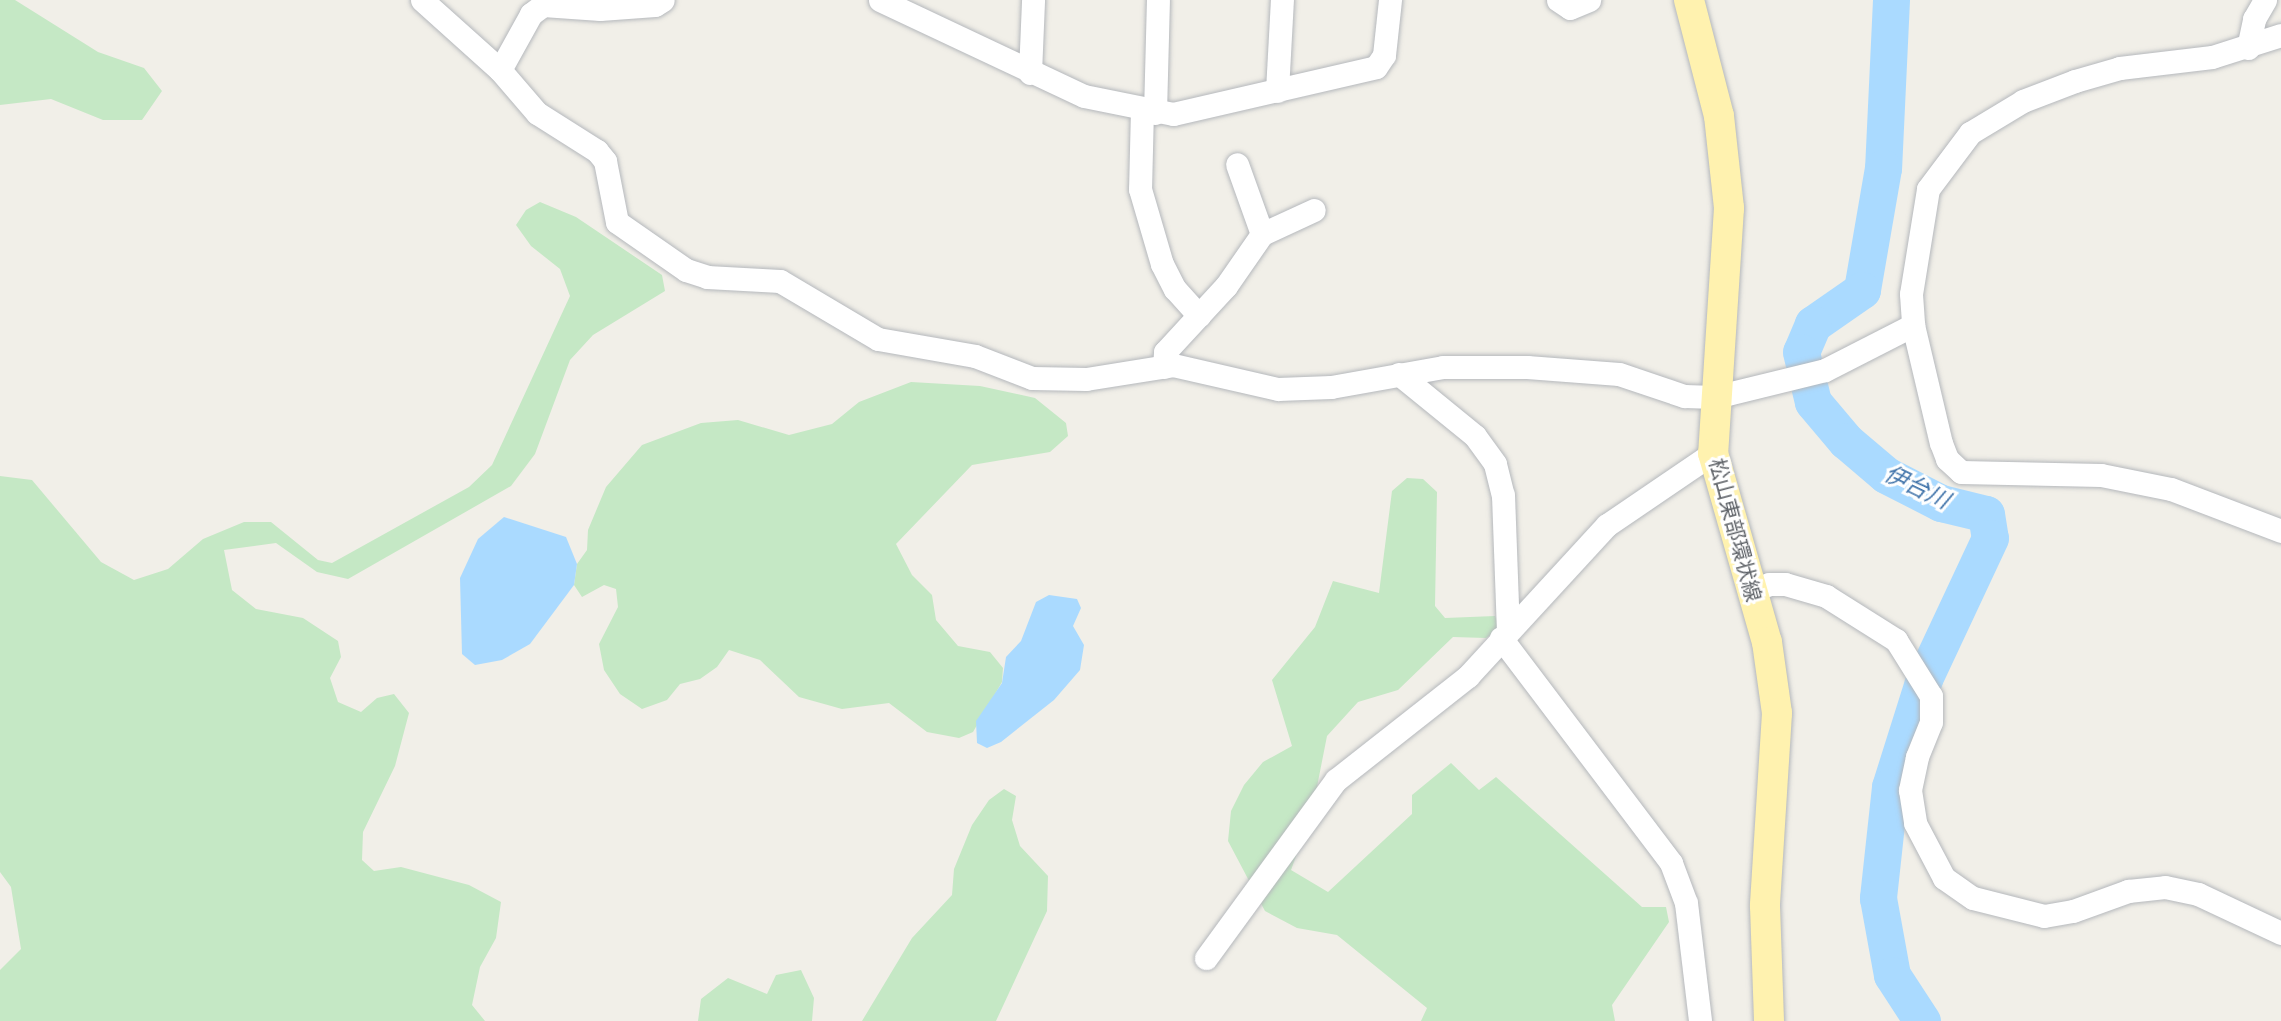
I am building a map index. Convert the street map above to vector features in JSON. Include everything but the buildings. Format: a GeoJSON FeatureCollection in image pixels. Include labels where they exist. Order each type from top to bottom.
{"type":"FeatureCollection","features":[{"type":"Feature","properties":{"kind":"main road","name":"松山東部環状線"},"geometry":{"type":"LineString","coordinates":[[1689,0],[1719,116],[1729,208],[1714,397],[1713,453],[1774,674],[1777,713],[1765,906],[1769,1021]]}},
{"type":"Feature","properties":{"kind":"street"},"geometry":{"type":"LineString","coordinates":[[422,0],[500,70],[537,113],[605,161],[617,222],[686,270],[707,277],[780,281],[802,290],[878,339],[975,356],[1032,378],[1086,379],[1164,367],[1278,389],[1331,387],[1443,367],[1590,369],[1641,379],[1684,396],[1714,397],[1825,370],[1913,325]]}},
{"type":"Feature","properties":{"kind":"street"},"geometry":{"type":"LineString","coordinates":[[500,70],[531,14],[543,5],[600,9],[655,5],[663,0]]}},
{"type":"Feature","properties":{"kind":"street"},"geometry":{"type":"LineString","coordinates":[[880,0],[914,8],[1030,73],[1084,96],[1173,114],[1376,67],[1384,55],[1390,0]]}},
{"type":"Feature","properties":{"kind":"street"},"geometry":{"type":"LineString","coordinates":[[1030,73],[1032,0]]}},
{"type":"Feature","properties":{"kind":"street"},"geometry":{"type":"LineString","coordinates":[[1158,0],[1140,188],[1162,264],[1175,289],[1199,316]]}},
{"type":"Feature","properties":{"kind":"street"},"geometry":{"type":"LineString","coordinates":[[1277,91],[1282,0]]}},
{"type":"Feature","properties":{"kind":"street"},"geometry":{"type":"LineString","coordinates":[[1558,0],[1570,8],[1589,0]]}},
{"type":"Feature","properties":{"kind":"street"},"geometry":{"type":"LineString","coordinates":[[2248,48],[2254,19],[2265,0]]}},
{"type":"Feature","properties":{"kind":"street"},"geometry":{"type":"LineString","coordinates":[[2281,35],[2248,48],[2120,68],[2075,81],[2023,101],[1970,133],[1928,189],[1914,260],[1913,325],[1941,443],[1947,459],[1961,472],[2101,475],[2171,489],[2281,531]]}},
{"type":"Feature","properties":{"kind":"street"},"geometry":{"type":"LineString","coordinates":[[1237,164],[1262,234]]}},
{"type":"Feature","properties":{"kind":"street"},"geometry":{"type":"LineString","coordinates":[[1164,367],[1165,352],[1199,316],[1262,234],[1314,210]]}},
{"type":"Feature","properties":{"kind":"street"},"geometry":{"type":"LineString","coordinates":[[1399,374],[1475,436],[1495,464],[1503,495],[1504,635],[1671,863],[1686,903],[1700,1021]]}},
{"type":"Feature","properties":{"kind":"street"},"geometry":{"type":"LineString","coordinates":[[1206,958],[1336,780],[1468,676],[1607,525],[1713,453]]}},
{"type":"Feature","properties":{"kind":"street"},"geometry":{"type":"LineString","coordinates":[[1752,591],[1769,584],[1785,584],[1826,597],[1896,640],[1931,696],[1931,722],[1917,757],[1910,790],[1914,822],[1944,878],[1973,898],[2043,916],[2073,911],[2128,891],[2165,887],[2198,894],[2281,933]]}},
{"type":"Feature","properties":{"kind":"green space"},"geometry":{"type":"Polygon","coordinates":[[[0,0],[15,0],[98,52],[144,68],[162,91],[142,120],[103,120],[51,99],[0,105],[0,0]]]}},
{"type":"Feature","properties":{"kind":"green space"},"geometry":{"type":"Polygon","coordinates":[[[540,202],[576,217],[662,275],[665,291],[593,335],[570,360],[535,454],[511,486],[348,579],[317,572],[276,543],[224,550],[232,590],[256,609],[303,618],[338,641],[341,657],[330,678],[338,702],[361,712],[377,698],[394,694],[409,713],[395,766],[363,832],[362,860],[374,871],[401,867],[469,885],[501,902],[496,938],[480,967],[472,1005],[485,1021],[0,1021],[0,970],[21,949],[11,887],[0,872],[0,476],[32,480],[101,562],[134,580],[168,569],[203,539],[244,522],[271,522],[318,560],[332,563],[469,487],[492,465],[570,296],[560,269],[531,246],[516,225],[526,210],[540,202]]]}},
{"type":"Feature","properties":{"kind":"green space"},"geometry":{"type":"Polygon","coordinates":[[[911,382],[980,386],[1035,398],[1066,423],[1068,436],[1050,452],[972,465],[896,544],[912,575],[932,595],[936,620],[958,646],[990,652],[1003,668],[1002,682],[973,732],[959,738],[927,732],[889,703],[842,709],[799,697],[760,660],[729,650],[717,667],[700,679],[680,684],[667,700],[642,709],[620,694],[604,670],[599,644],[618,607],[616,589],[604,585],[582,597],[574,585],[577,564],[587,550],[588,530],[606,487],[642,445],[701,423],[738,420],[789,435],[832,424],[859,402],[911,382]]]}},
{"type":"Feature","properties":{"kind":"green space"},"geometry":{"type":"Polygon","coordinates":[[[1407,478],[1423,479],[1437,492],[1435,606],[1445,618],[1495,616],[1500,628],[1486,638],[1453,637],[1398,690],[1358,702],[1327,736],[1312,812],[1291,870],[1328,892],[1412,814],[1412,795],[1451,763],[1479,790],[1496,777],[1642,907],[1666,907],[1669,922],[1612,1005],[1615,1021],[1421,1021],[1427,1008],[1337,935],[1297,928],[1265,911],[1228,841],[1231,811],[1244,785],[1263,762],[1292,746],[1272,680],[1315,627],[1333,581],[1379,593],[1392,491],[1407,478]]]}},
{"type":"Feature","properties":{"kind":"green space"},"geometry":{"type":"Polygon","coordinates":[[[1004,789],[1016,796],[1012,820],[1020,846],[1048,876],[1047,911],[996,1021],[862,1021],[912,938],[952,895],[954,869],[972,825],[989,800],[1004,789]]]}},
{"type":"Feature","properties":{"kind":"green space"},"geometry":{"type":"Polygon","coordinates":[[[801,970],[814,998],[812,1021],[698,1021],[701,999],[728,978],[767,994],[776,975],[801,970]]]}},
{"type":"Feature","properties":{"kind":"water"},"geometry":{"type":"Polygon","coordinates":[[[504,517],[566,537],[577,564],[574,585],[530,644],[502,660],[475,665],[462,654],[460,578],[478,539],[504,517]]]}},
{"type":"Feature","properties":{"kind":"water"},"geometry":{"type":"Polygon","coordinates":[[[1049,595],[1077,599],[1081,608],[1073,626],[1084,645],[1080,670],[1054,700],[1001,742],[987,748],[977,743],[976,721],[1002,683],[1006,657],[1021,641],[1036,602],[1049,595]]]}},
{"type":"Feature","properties":{"kind":"waterway","name":"伊台川"},"geometry":{"type":"LineString","coordinates":[[1891,0],[1883,168],[1862,290],[1813,324],[1801,352],[1813,402],[1846,441],[1886,475],[1941,503],[1986,514],[1990,538],[1924,679],[1890,787],[1878,898],[1892,975],[1922,1021]]}}]}
